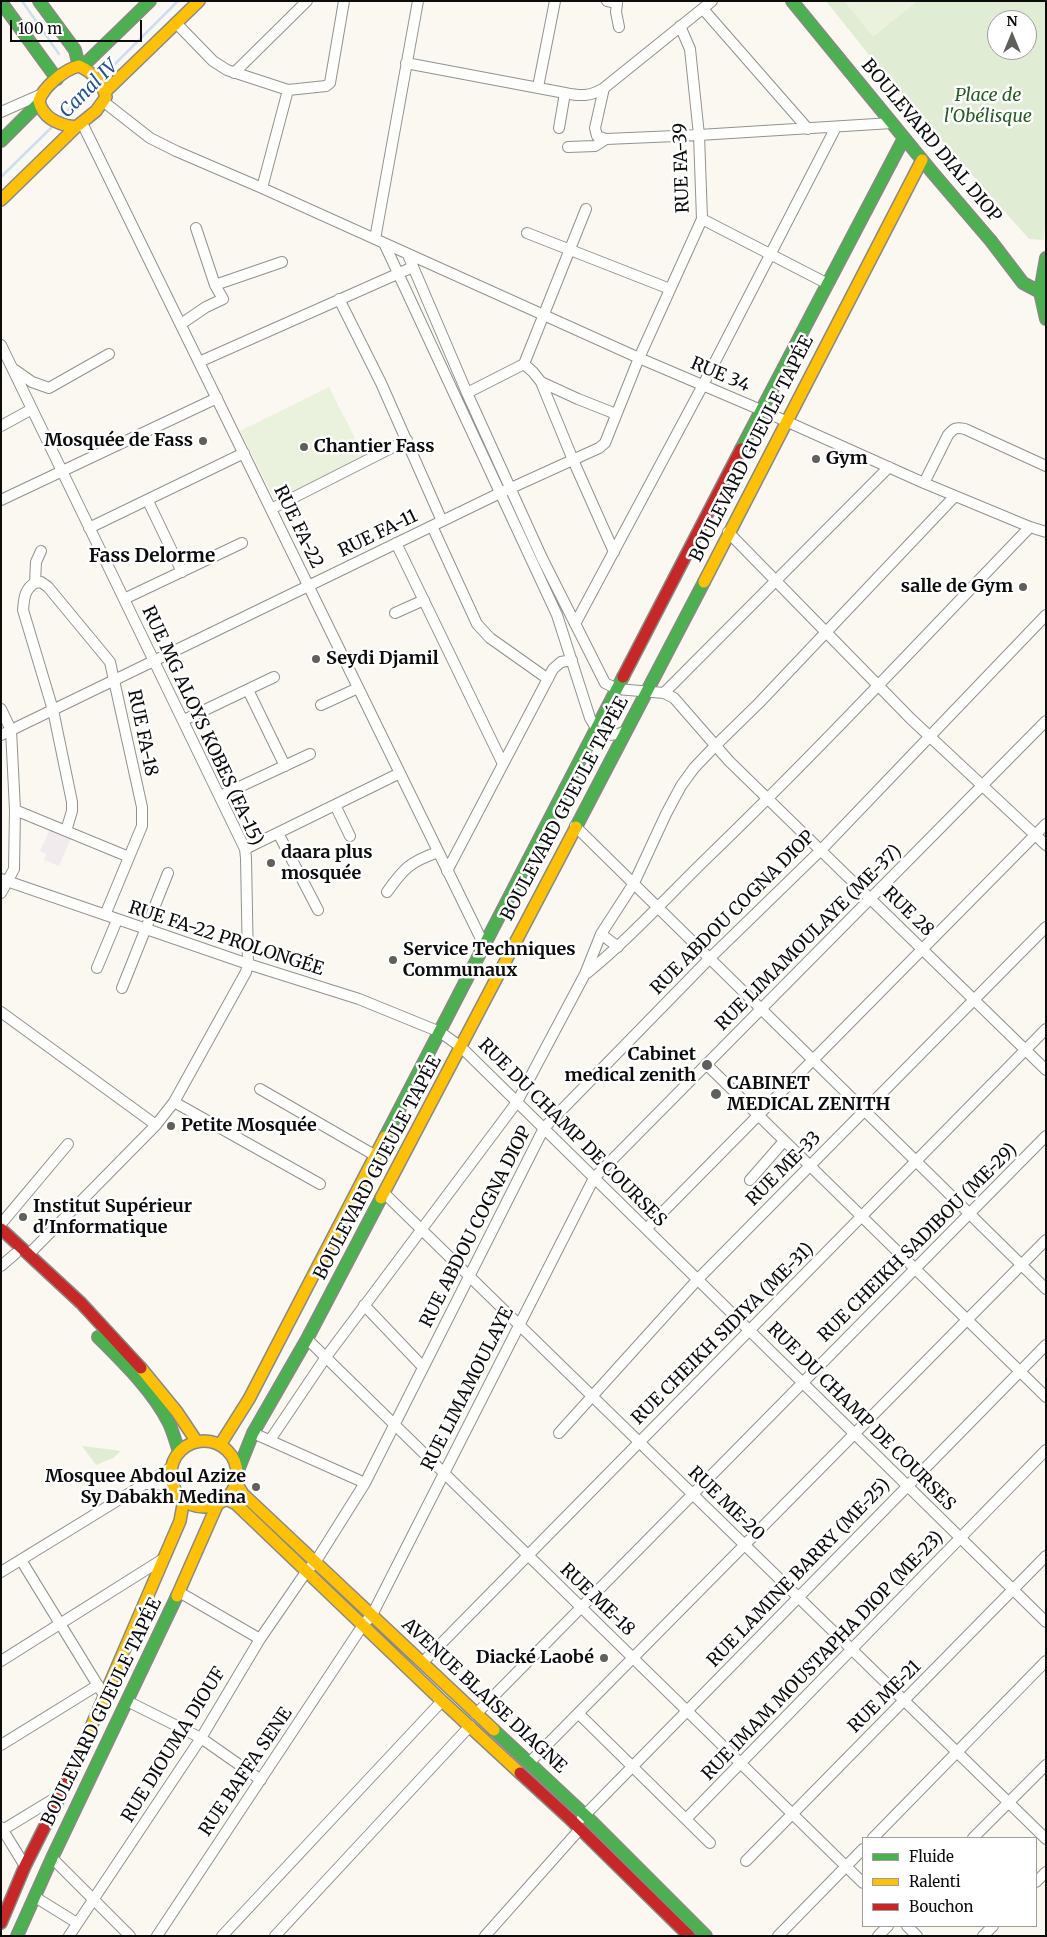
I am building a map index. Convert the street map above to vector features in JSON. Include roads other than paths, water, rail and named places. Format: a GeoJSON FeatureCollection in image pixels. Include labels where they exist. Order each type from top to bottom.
{"type":"FeatureCollection","features":[{"type":"Feature","properties":{"kind":"street"},"geometry":{"type":"LineString","coordinates":[[40,1],[75,50],[81,66],[96,79],[105,97]]}},
{"type":"Feature","properties":{"kind":"street"},"geometry":{"type":"LineString","coordinates":[[6,137],[28,115],[57,78],[70,68],[81,66],[150,1]]}},
{"type":"Feature","properties":{"kind":"street"},"geometry":{"type":"LineString","coordinates":[[1,200],[79,125],[199,1]]}},
{"type":"Feature","properties":{"kind":"street"},"geometry":{"type":"LineString","coordinates":[[234,73],[307,1]]}},
{"type":"Feature","properties":{"kind":"street"},"geometry":{"type":"LineString","coordinates":[[177,24],[213,61],[234,73],[288,90],[329,85],[344,1]]}},
{"type":"Feature","properties":{"kind":"street"},"geometry":{"type":"LineString","coordinates":[[418,1],[406,63],[379,241],[557,614],[586,706],[596,730],[609,735],[617,735],[626,731]]}},
{"type":"Feature","properties":{"kind":"street"},"geometry":{"type":"LineString","coordinates":[[538,87],[555,1]]}},
{"type":"Feature","properties":{"kind":"street"},"geometry":{"type":"LineString","coordinates":[[406,63],[582,96],[596,93],[604,88],[712,1]]}},
{"type":"Feature","properties":{"kind":"street","name":"BOULEVARD DIAL DIOP"},"geometry":{"type":"LineString","coordinates":[[792,1],[1023,282],[1043,295]]}},
{"type":"Feature","properties":{"kind":"street"},"geometry":{"type":"LineString","coordinates":[[1,2],[57,78]]}},
{"type":"Feature","properties":{"kind":"street"},"geometry":{"type":"LineString","coordinates":[[614,2],[620,28]]}},
{"type":"Feature","properties":{"kind":"street"},"geometry":{"type":"LineString","coordinates":[[703,9],[808,129]]}},
{"type":"Feature","properties":{"kind":"street","name":"RUE FA-39"},"geometry":{"type":"LineString","coordinates":[[640,358],[702,219],[699,135],[690,49],[680,26]]}},
{"type":"Feature","properties":{"kind":"street"},"geometry":{"type":"LineString","coordinates":[[604,88],[595,128],[597,136],[606,140]]}},
{"type":"Feature","properties":{"kind":"street"},"geometry":{"type":"LineString","coordinates":[[262,188],[288,90]]}},
{"type":"Feature","properties":{"kind":"street"},"geometry":{"type":"LineString","coordinates":[[559,128],[565,94]]}},
{"type":"Feature","properties":{"kind":"street","name":"RUE 34"},"geometry":{"type":"LineString","coordinates":[[105,97],[126,121],[150,138],[176,151],[924,483],[1046,532]]}},
{"type":"Feature","properties":{"kind":"street"},"geometry":{"type":"LineString","coordinates":[[3,110],[41,99]]}},
{"type":"Feature","properties":{"kind":"street"},"geometry":{"type":"LineString","coordinates":[[41,99],[50,120]]}},
{"type":"Feature","properties":{"kind":"street"},"geometry":{"type":"LineString","coordinates":[[3,110],[79,125]]}},
{"type":"Feature","properties":{"kind":"street"},"geometry":{"type":"LineString","coordinates":[[3,110],[10,121],[6,137]]}},
{"type":"Feature","properties":{"kind":"street"},"geometry":{"type":"LineString","coordinates":[[568,147],[595,146],[606,140],[892,123]]}},
{"type":"Feature","properties":{"kind":"street","name":"RUE FA-22"},"geometry":{"type":"LineString","coordinates":[[79,125],[217,398],[484,945]]}},
{"type":"Feature","properties":{"kind":"street"},"geometry":{"type":"LineString","coordinates":[[575,624],[703,385],[836,127]]}},
{"type":"Feature","properties":{"kind":"street","name":"BOULEVARD GUEULE TAPÉE"},"geometry":{"type":"LineString","coordinates":[[220,1445],[245,1407],[904,138]]}},
{"type":"Feature","properties":{"kind":"street","name":"BOULEVARD GUEULE TAPÉE"},"geometry":{"type":"LineString","coordinates":[[237,1478],[254,1433],[307,1339],[461,1047],[922,160]]}},
{"type":"Feature","properties":{"kind":"street"},"geometry":{"type":"LineString","coordinates":[[467,393],[524,364],[586,209]]}},
{"type":"Feature","properties":{"kind":"street"},"geometry":{"type":"LineString","coordinates":[[702,219],[828,284]]}},
{"type":"Feature","properties":{"kind":"street"},"geometry":{"type":"LineString","coordinates":[[180,324],[206,307],[223,299],[215,285],[196,228]]}},
{"type":"Feature","properties":{"kind":"street"},"geometry":{"type":"LineString","coordinates":[[527,234],[670,289]]}},
{"type":"Feature","properties":{"kind":"street"},"geometry":{"type":"LineString","coordinates":[[408,255],[467,393],[542,558],[601,678],[610,687],[664,693],[889,467]]}},
{"type":"Feature","properties":{"kind":"street"},"geometry":{"type":"LineString","coordinates":[[1023,282],[1033,279],[1040,272],[1046,260]]}},
{"type":"Feature","properties":{"kind":"street"},"geometry":{"type":"LineString","coordinates":[[1046,260],[1043,295],[1046,319]]}},
{"type":"Feature","properties":{"kind":"street"},"geometry":{"type":"LineString","coordinates":[[215,285],[282,262]]}},
{"type":"Feature","properties":{"kind":"street"},"geometry":{"type":"LineString","coordinates":[[199,362],[412,267]]}},
{"type":"Feature","properties":{"kind":"street"},"geometry":{"type":"LineString","coordinates":[[339,300],[381,383],[442,521]]}},
{"type":"Feature","properties":{"kind":"street","name":"RUE MG ALOYS KOBES (FA-15)"},"geometry":{"type":"LineString","coordinates":[[1,345],[8,366],[32,409],[245,849],[248,964],[246,972],[174,1102],[156,1125],[29,1254]]}},
{"type":"Feature","properties":{"kind":"street"},"geometry":{"type":"LineString","coordinates":[[8,366],[32,382],[49,388],[110,354]]}},
{"type":"Feature","properties":{"kind":"street","name":"RUE FA-11"},"geometry":{"type":"LineString","coordinates":[[1,735],[500,493],[599,448],[605,443],[640,358]]}},
{"type":"Feature","properties":{"kind":"street"},"geometry":{"type":"LineString","coordinates":[[524,364],[541,382],[572,460],[614,552]]}},
{"type":"Feature","properties":{"kind":"street"},"geometry":{"type":"LineString","coordinates":[[541,382],[616,414]]}},
{"type":"Feature","properties":{"kind":"street"},"geometry":{"type":"LineString","coordinates":[[1,500],[217,398]]}},
{"type":"Feature","properties":{"kind":"street"},"geometry":{"type":"LineString","coordinates":[[1,426],[32,409]]}},
{"type":"Feature","properties":{"kind":"street"},"geometry":{"type":"LineString","coordinates":[[924,483],[948,435],[957,427],[1046,466]]}},
{"type":"Feature","properties":{"kind":"street"},"geometry":{"type":"LineString","coordinates":[[271,509],[406,440]]}},
{"type":"Feature","properties":{"kind":"street"},"geometry":{"type":"LineString","coordinates":[[89,528],[244,453]]}},
{"type":"Feature","properties":{"kind":"street"},"geometry":{"type":"LineString","coordinates":[[270,1440],[326,1357],[420,1228],[517,1102],[585,974],[601,934],[634,883],[666,814],[681,786],[694,768],[827,633],[955,496]]}},
{"type":"Feature","properties":{"kind":"street"},"geometry":{"type":"LineString","coordinates":[[148,500],[182,572]]}},
{"type":"Feature","properties":{"kind":"street"},"geometry":{"type":"LineString","coordinates":[[432,526],[477,624],[490,638],[548,679]]}},
{"type":"Feature","properties":{"kind":"street"},"geometry":{"type":"LineString","coordinates":[[585,974],[618,947],[768,799],[1030,527]]}},
{"type":"Feature","properties":{"kind":"street"},"geometry":{"type":"LineString","coordinates":[[728,532],[878,685],[1046,845]]}},
{"type":"Feature","properties":{"kind":"street"},"geometry":{"type":"LineString","coordinates":[[124,599],[242,543]]}},
{"type":"Feature","properties":{"kind":"street"},"geometry":{"type":"LineString","coordinates":[[396,544],[503,764]]}},
{"type":"Feature","properties":{"kind":"street"},"geometry":{"type":"LineString","coordinates":[[41,551],[36,562],[35,583],[29,586],[24,598],[23,610],[53,710],[72,802],[72,811],[66,830]]}},
{"type":"Feature","properties":{"kind":"street","name":"RUE FA-18"},"geometry":{"type":"LineString","coordinates":[[35,583],[41,582],[61,600],[110,662],[143,816],[142,826],[104,916]]}},
{"type":"Feature","properties":{"kind":"street"},"geometry":{"type":"LineString","coordinates":[[395,613],[424,600]]}},
{"type":"Feature","properties":{"kind":"street","name":"RUE ABDOU COGNA DIOP"},"geometry":{"type":"LineString","coordinates":[[306,1572],[316,1561],[366,1483],[544,1128],[710,958],[821,850],[1046,615]]}},
{"type":"Feature","properties":{"kind":"street"},"geometry":{"type":"LineString","coordinates":[[447,871],[548,679],[556,666],[562,662],[572,660]]}},
{"type":"Feature","properties":{"kind":"street"},"geometry":{"type":"LineString","coordinates":[[184,720],[274,678]]}},
{"type":"Feature","properties":{"kind":"street"},"geometry":{"type":"LineString","coordinates":[[321,704],[358,688]]}},
{"type":"Feature","properties":{"kind":"street"},"geometry":{"type":"LineString","coordinates":[[248,690],[285,766]]}},
{"type":"Feature","properties":{"kind":"street","name":"RUE 28"},"geometry":{"type":"LineString","coordinates":[[664,693],[674,698],[768,799],[1046,1070]]}},
{"type":"Feature","properties":{"kind":"street"},"geometry":{"type":"LineString","coordinates":[[1,709],[11,730],[15,810],[14,869],[5,880],[1,893]]}},
{"type":"Feature","properties":{"kind":"street","name":"RUE LIMAMOULAYE (ME-37)"},"geometry":{"type":"LineString","coordinates":[[594,1178],[1046,721]]}},
{"type":"Feature","properties":{"kind":"street"},"geometry":{"type":"LineString","coordinates":[[220,796],[310,754]]}},
{"type":"Feature","properties":{"kind":"street"},"geometry":{"type":"LineString","coordinates":[[245,849],[400,773]]}},
{"type":"Feature","properties":{"kind":"street"},"geometry":{"type":"LineString","coordinates":[[335,804],[350,836]]}},
{"type":"Feature","properties":{"kind":"street"},"geometry":{"type":"LineString","coordinates":[[15,810],[129,857]]}},
{"type":"Feature","properties":{"kind":"street"},"geometry":{"type":"LineString","coordinates":[[646,1229],[814,1061],[921,948],[1046,824]]}},
{"type":"Feature","properties":{"kind":"street"},"geometry":{"type":"LineString","coordinates":[[575,826],[1046,1289]]}},
{"type":"Feature","properties":{"kind":"street"},"geometry":{"type":"LineString","coordinates":[[278,832],[318,910]]}},
{"type":"Feature","properties":{"kind":"street"},"geometry":{"type":"LineString","coordinates":[[387,892],[402,870],[421,858],[438,852]]}},
{"type":"Feature","properties":{"kind":"street"},"geometry":{"type":"LineString","coordinates":[[122,988],[168,873]]}},
{"type":"Feature","properties":{"kind":"street","name":"RUE FA-22 PROLONGÉE"},"geometry":{"type":"LineString","coordinates":[[5,880],[104,916],[359,999],[440,1032]]}},
{"type":"Feature","properties":{"kind":"street"},"geometry":{"type":"LineString","coordinates":[[97,968],[117,920]]}},
{"type":"Feature","properties":{"kind":"street","name":"RUE ME-33"},"geometry":{"type":"LineString","coordinates":[[559,1433],[591,1395],[698,1279],[1046,927]]}},
{"type":"Feature","properties":{"kind":"street"},"geometry":{"type":"LineString","coordinates":[[601,934],[618,947]]}},
{"type":"Feature","properties":{"kind":"street"},"geometry":{"type":"LineString","coordinates":[[1,1012],[156,1125]]}},
{"type":"Feature","properties":{"kind":"street","name":"RUE CHEIKH SIDIYA (ME-31)"},"geometry":{"type":"LineString","coordinates":[[423,1662],[1046,1029]]}},
{"type":"Feature","properties":{"kind":"street"},"geometry":{"type":"LineString","coordinates":[[440,1032],[461,1047]]}},
{"type":"Feature","properties":{"kind":"street","name":"RUE DU CHAMP DE COURSES"},"geometry":{"type":"LineString","coordinates":[[461,1047],[1046,1622]]}},
{"type":"Feature","properties":{"kind":"street"},"geometry":{"type":"LineString","coordinates":[[706,1064],[1046,1398]]}},
{"type":"Feature","properties":{"kind":"street"},"geometry":{"type":"LineString","coordinates":[[260,1089],[376,1156]]}},
{"type":"Feature","properties":{"kind":"street"},"geometry":{"type":"LineString","coordinates":[[174,1102],[320,1184]]}},
{"type":"Feature","properties":{"kind":"street","name":"RUE CHEIKH SADIBOU (ME-29)"},"geometry":{"type":"LineString","coordinates":[[476,1714],[1046,1136]]}},
{"type":"Feature","properties":{"kind":"street"},"geometry":{"type":"LineString","coordinates":[[750,1180],[784,1141]]}},
{"type":"Feature","properties":{"kind":"street"},"geometry":{"type":"LineString","coordinates":[[1,1224],[68,1144]]}},
{"type":"Feature","properties":{"kind":"street","name":"RUE LIMAMOULAYE"},"geometry":{"type":"LineString","coordinates":[[363,1625],[372,1615],[594,1178]]}},
{"type":"Feature","properties":{"kind":"street","name":"RUE ME-20"},"geometry":{"type":"LineString","coordinates":[[384,1193],[1046,1839]]}},
{"type":"Feature","properties":{"kind":"street"},"geometry":{"type":"LineString","coordinates":[[1,1229],[29,1254],[145,1370],[176,1409],[197,1442]]}},
{"type":"Feature","properties":{"kind":"street"},"geometry":{"type":"LineString","coordinates":[[530,1763],[1046,1240]]}},
{"type":"Feature","properties":{"kind":"street"},"geometry":{"type":"LineString","coordinates":[[1,1242],[96,1334],[142,1384],[166,1418],[179,1452]]}},
{"type":"Feature","properties":{"kind":"street"},"geometry":{"type":"LineString","coordinates":[[1,1266],[15,1254]]}},
{"type":"Feature","properties":{"kind":"street"},"geometry":{"type":"LineString","coordinates":[[364,1305],[423,1366]]}},
{"type":"Feature","properties":{"kind":"street","name":"RUE ME-18"},"geometry":{"type":"LineString","coordinates":[[307,1339],[862,1882]]}},
{"type":"Feature","properties":{"kind":"street","name":"RUE LAMINE BARRY (ME-25)"},"geometry":{"type":"LineString","coordinates":[[485,1936],[578,1826],[585,1815],[1046,1345]]}},
{"type":"Feature","properties":{"kind":"street"},"geometry":{"type":"LineString","coordinates":[[254,1433],[366,1483]]}},
{"type":"Feature","properties":{"kind":"street"},"geometry":{"type":"LineString","coordinates":[[209,1441],[220,1445],[234,1458],[237,1478],[222,1501],[200,1506],[184,1499],[175,1488],[172,1478],[172,1467],[179,1452],[184,1447],[197,1442],[209,1441]]}},
{"type":"Feature","properties":{"kind":"street","name":"RUE IMAM MOUSTAPHA DIOP (ME-23)"},"geometry":{"type":"LineString","coordinates":[[686,1819],[1046,1450]]}},
{"type":"Feature","properties":{"kind":"street"},"geometry":{"type":"LineString","coordinates":[[1,1572],[172,1467]]}},
{"type":"Feature","properties":{"kind":"street","name":"AVENUE BLAISE DIAGNE"},"geometry":{"type":"LineString","coordinates":[[237,1478],[243,1494],[585,1815],[706,1936]]}},
{"type":"Feature","properties":{"kind":"street"},"geometry":{"type":"LineString","coordinates":[[146,1484],[157,1484],[175,1488]]}},
{"type":"Feature","properties":{"kind":"street","name":"BOULEVARD GUEULE TAPÉE"},"geometry":{"type":"LineString","coordinates":[[3,1919],[25,1866],[61,1795],[105,1697],[180,1521],[184,1499]]}},
{"type":"Feature","properties":{"kind":"street","name":"BOULEVARD GUEULE TAPÉE"},"geometry":{"type":"LineString","coordinates":[[17,1936],[52,1858],[222,1501]]}},
{"type":"Feature","properties":{"kind":"street","name":"AVENUE BLAISE DIAGNE"},"geometry":{"type":"LineString","coordinates":[[222,1501],[236,1504],[260,1526],[442,1701],[578,1826],[689,1936]]}},
{"type":"Feature","properties":{"kind":"street"},"geometry":{"type":"LineString","coordinates":[[260,1526],[268,1517]]}},
{"type":"Feature","properties":{"kind":"street","name":"RUE ME-21"},"geometry":{"type":"LineString","coordinates":[[746,1861],[1046,1556]]}},
{"type":"Feature","properties":{"kind":"street"},"geometry":{"type":"LineString","coordinates":[[1,1661],[163,1559]]}},
{"type":"Feature","properties":{"kind":"street"},"geometry":{"type":"LineString","coordinates":[[21,1560],[105,1697]]}},
{"type":"Feature","properties":{"kind":"street","name":"RUE DIOUMA DIOUF"},"geometry":{"type":"LineString","coordinates":[[69,1936],[201,1738],[260,1638],[306,1572]]}},
{"type":"Feature","properties":{"kind":"street"},"geometry":{"type":"LineString","coordinates":[[179,1592],[260,1638]]}},
{"type":"Feature","properties":{"kind":"street","name":"RUE BAFFA SENE"},"geometry":{"type":"LineString","coordinates":[[157,1936],[363,1625]]}},
{"type":"Feature","properties":{"kind":"street"},"geometry":{"type":"LineString","coordinates":[[874,1837],[1046,1661]]}},
{"type":"Feature","properties":{"kind":"street"},"geometry":{"type":"LineString","coordinates":[[1,1745],[98,1685]]}},
{"type":"Feature","properties":{"kind":"street"},"geometry":{"type":"LineString","coordinates":[[127,1701],[201,1738],[261,1780]]}},
{"type":"Feature","properties":{"kind":"street"},"geometry":{"type":"LineString","coordinates":[[222,1936],[442,1701]]}},
{"type":"Feature","properties":{"kind":"street"},"geometry":{"type":"LineString","coordinates":[[578,1714],[631,1768],[710,1843]]}},
{"type":"Feature","properties":{"kind":"street"},"geometry":{"type":"LineString","coordinates":[[275,1936],[470,1726]]}},
{"type":"Feature","properties":{"kind":"street"},"geometry":{"type":"LineString","coordinates":[[975,1837],[1046,1765]]}},
{"type":"Feature","properties":{"kind":"street"},"geometry":{"type":"LineString","coordinates":[[25,1866],[2,1830],[61,1795]]}},
{"type":"Feature","properties":{"kind":"street"},"geometry":{"type":"LineString","coordinates":[[778,1936],[862,1850]]}},
{"type":"Feature","properties":{"kind":"street"},"geometry":{"type":"LineString","coordinates":[[52,1858],[130,1936]]}},
{"type":"Feature","properties":{"kind":"street"},"geometry":{"type":"LineString","coordinates":[[1037,1881],[1046,1872]]}},
{"type":"Feature","properties":{"kind":"street"},"geometry":{"type":"LineString","coordinates":[[35,1897],[77,1923]]}},
{"type":"Feature","properties":{"kind":"street"},"geometry":{"type":"LineString","coordinates":[[878,1936],[887,1927]]}},
{"type":"Feature","properties":{"kind":"street"},"geometry":{"type":"LineString","coordinates":[[908,1927],[917,1936]]}},
{"type":"Feature","properties":{"kind":"waterway"},"geometry":{"type":"LineString","coordinates":[[22,1],[59,54]]}},
{"type":"Feature","properties":{"kind":"waterway","name":"Canal IV"},"geometry":{"type":"LineString","coordinates":[[101,78],[178,1]]}},
{"type":"Feature","properties":{"kind":"waterway","name":"Canal IV"},"geometry":{"type":"LineString","coordinates":[[60,118],[93,85]]}},
{"type":"Feature","properties":{"kind":"waterway","name":"Canal IV"},"geometry":{"type":"LineString","coordinates":[[1,177],[53,126]]}},
{"type":"Feature","properties":{"kind":"place","name":"Mosquée de Fass"},"geometry":{"type":"Point","coordinates":[203,441]}},
{"type":"Feature","properties":{"kind":"place","name":"Chantier Fass"},"geometry":{"type":"Point","coordinates":[304,447]}},
{"type":"Feature","properties":{"kind":"place","name":"Gym"},"geometry":{"type":"Point","coordinates":[816,459]}},
{"type":"Feature","properties":{"kind":"place","name":"salle de Gym"},"geometry":{"type":"Point","coordinates":[1023,587]}},
{"type":"Feature","properties":{"kind":"place","name":"Seydi Djamil"},"geometry":{"type":"Point","coordinates":[316,659]}},
{"type":"Feature","properties":{"kind":"place","name":"daara plus mosquée"},"geometry":{"type":"Point","coordinates":[271,863]}},
{"type":"Feature","properties":{"kind":"place","name":"Service Techniques Communaux"},"geometry":{"type":"Point","coordinates":[393,960]}},
{"type":"Feature","properties":{"kind":"place","name":"Cabinet medical zenith"},"geometry":{"type":"Point","coordinates":[707,1065]}},
{"type":"Feature","properties":{"kind":"place","name":"CABINET MEDICAL ZENITH"},"geometry":{"type":"Point","coordinates":[716,1094]}},
{"type":"Feature","properties":{"kind":"place","name":"Petite Mosquée"},"geometry":{"type":"Point","coordinates":[171,1126]}},
{"type":"Feature","properties":{"kind":"place","name":"Institut Supérieur d'Informatique"},"geometry":{"type":"Point","coordinates":[23,1217]}},
{"type":"Feature","properties":{"kind":"place","name":"Mosquee Abdoul Azize Sy Dabakh Medina"},"geometry":{"type":"Point","coordinates":[256,1487]}},
{"type":"Feature","properties":{"kind":"place","name":"Diacké Laobé"},"geometry":{"type":"Point","coordinates":[604,1658]}},
{"type":"Feature","properties":{"kind":"district","name":"Fass Delorme"},"geometry":{"type":"Point","coordinates":[152,557]}},
{"type":"Feature","properties":{"kind":"park label","name":"Place de l'Obélisque"},"geometry":{"type":"Point","coordinates":[988,106]}}]}
